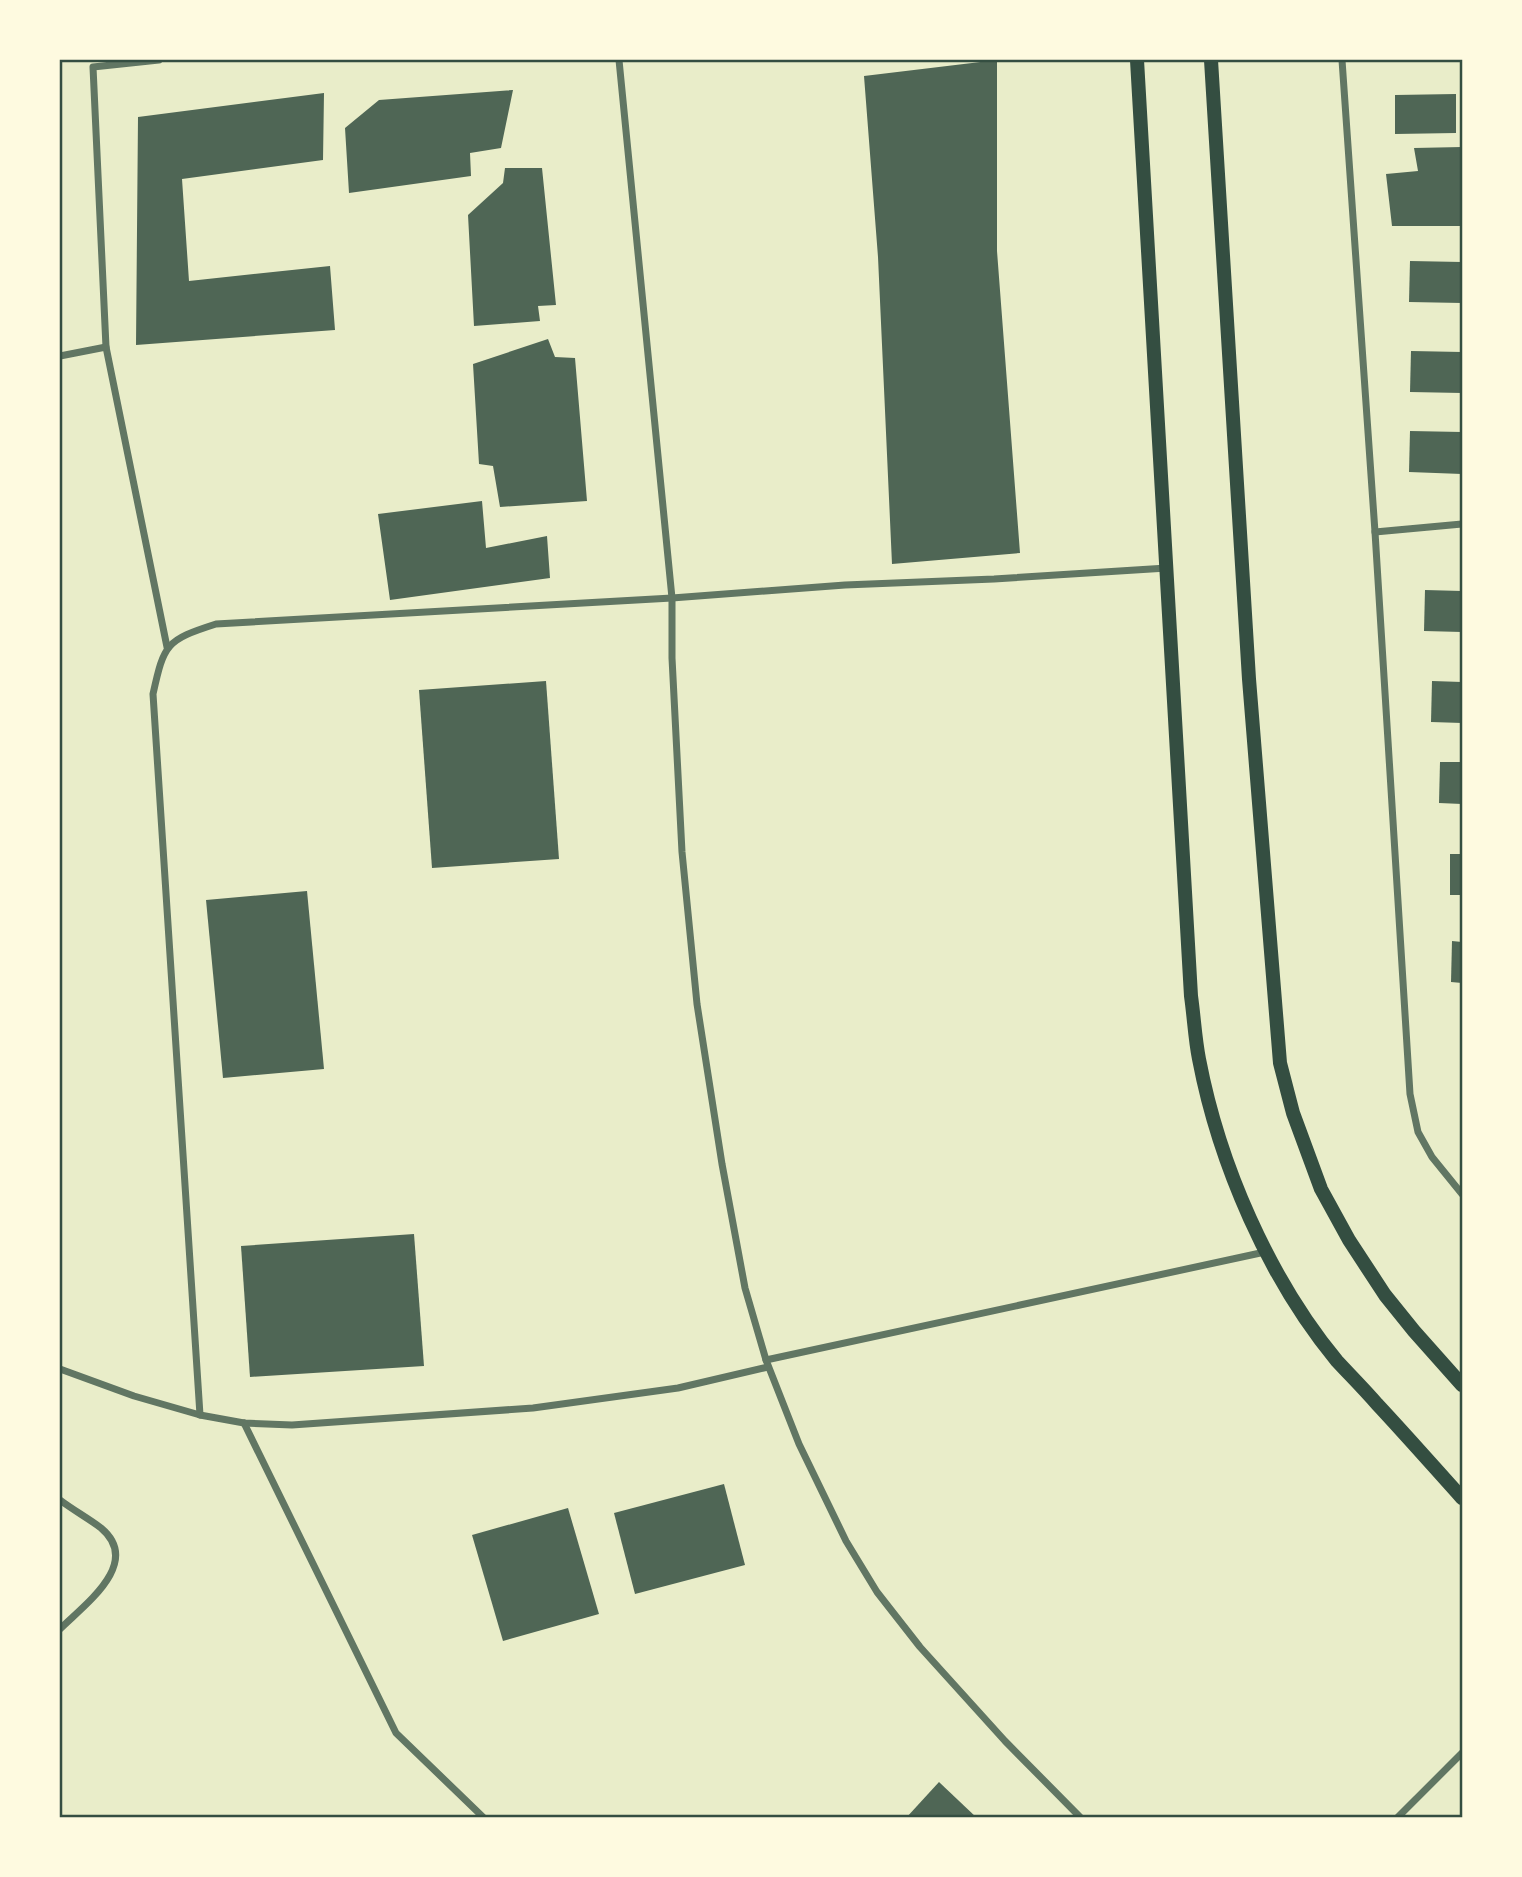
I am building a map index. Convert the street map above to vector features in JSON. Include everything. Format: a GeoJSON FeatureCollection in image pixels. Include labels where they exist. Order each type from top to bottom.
{"type":"FeatureCollection","features":[{"type":"Feature","properties":{"kind":"main road"},"geometry":{"type":"LineString","coordinates":[[1136,60],[1191,996],[1199,1059],[1224,1150],[1265,1252],[1337,1360],[1462,1498]]}},
{"type":"Feature","properties":{"kind":"main road"},"geometry":{"type":"LineString","coordinates":[[1211,60],[1250,692],[1280,1063],[1293,1113],[1321,1189],[1349,1240],[1385,1295],[1462,1385]]}},
{"type":"Feature","properties":{"kind":"street"},"geometry":{"type":"LineString","coordinates":[[159,60],[92,63],[106,347],[167,647]]}},
{"type":"Feature","properties":{"kind":"street"},"geometry":{"type":"LineString","coordinates":[[619,60],[672,598],[672,658],[682,852],[697,1004],[722,1164],[745,1287],[767,1363],[799,1444],[846,1541],[877,1592],[920,1647],[1005,1741],[1081,1818]]}},
{"type":"Feature","properties":{"kind":"street"},"geometry":{"type":"LineString","coordinates":[[1342,60],[1410,1094],[1418,1132],[1432,1157],[1462,1194]]}},
{"type":"Feature","properties":{"kind":"street"},"geometry":{"type":"LineString","coordinates":[[60,356],[106,347]]}},
{"type":"Feature","properties":{"kind":"street"},"geometry":{"type":"LineString","coordinates":[[1375,532],[1462,524]]}},
{"type":"Feature","properties":{"kind":"street"},"geometry":{"type":"LineString","coordinates":[[200,1415],[153,694],[159,666],[167,647],[188,633],[216,624],[1167,568]]}},
{"type":"Feature","properties":{"kind":"street"},"geometry":{"type":"LineString","coordinates":[[60,1369],[134,1396],[200,1415],[244,1423],[292,1425],[533,1408],[678,1388],[767,1363],[1265,1252]]}},
{"type":"Feature","properties":{"kind":"street"},"geometry":{"type":"LineString","coordinates":[[244,1423],[396,1733],[484,1818]]}},
{"type":"Feature","properties":{"kind":"street"},"geometry":{"type":"LineString","coordinates":[[60,1500],[103,1530],[116,1549],[116,1565],[104,1586],[60,1629]]}},
{"type":"Feature","properties":{"kind":"street"},"geometry":{"type":"LineString","coordinates":[[1397,1818],[1462,1753]]}},
{"type":"Feature","properties":{"kind":"building"},"geometry":{"type":"Polygon","coordinates":[[[997,60],[997,251],[1020,553],[892,564],[878,257],[864,76],[997,60]]]}},
{"type":"Feature","properties":{"kind":"building"},"geometry":{"type":"Polygon","coordinates":[[[513,90],[501,148],[470,153],[471,176],[349,193],[345,128],[379,100],[513,90]]]}},
{"type":"Feature","properties":{"kind":"building"},"geometry":{"type":"Polygon","coordinates":[[[324,93],[323,160],[182,179],[189,281],[330,266],[335,330],[136,345],[138,117],[324,93]]]}},
{"type":"Feature","properties":{"kind":"building"},"geometry":{"type":"Polygon","coordinates":[[[1456,94],[1456,133],[1395,134],[1395,95],[1456,94]]]}},
{"type":"Feature","properties":{"kind":"building"},"geometry":{"type":"Polygon","coordinates":[[[1462,147],[1462,226],[1392,226],[1386,174],[1418,171],[1414,148],[1462,147]]]}},
{"type":"Feature","properties":{"kind":"building"},"geometry":{"type":"Polygon","coordinates":[[[505,168],[542,168],[556,305],[538,306],[540,321],[474,326],[468,215],[503,183],[505,168]]]}},
{"type":"Feature","properties":{"kind":"building"},"geometry":{"type":"Polygon","coordinates":[[[1410,261],[1462,262],[1462,303],[1409,302],[1410,261]]]}},
{"type":"Feature","properties":{"kind":"building"},"geometry":{"type":"Polygon","coordinates":[[[548,339],[555,357],[575,358],[587,501],[500,507],[493,466],[479,464],[473,364],[548,339]]]}},
{"type":"Feature","properties":{"kind":"building"},"geometry":{"type":"Polygon","coordinates":[[[1411,351],[1462,352],[1462,393],[1410,392],[1411,351]]]}},
{"type":"Feature","properties":{"kind":"building"},"geometry":{"type":"Polygon","coordinates":[[[1410,431],[1462,432],[1462,474],[1409,472],[1410,431]]]}},
{"type":"Feature","properties":{"kind":"building"},"geometry":{"type":"Polygon","coordinates":[[[482,501],[486,548],[547,536],[550,578],[390,600],[378,514],[482,501]]]}},
{"type":"Feature","properties":{"kind":"building"},"geometry":{"type":"Polygon","coordinates":[[[1425,590],[1462,591],[1462,632],[1424,631],[1425,590]]]}},
{"type":"Feature","properties":{"kind":"building"},"geometry":{"type":"Polygon","coordinates":[[[546,681],[559,859],[432,868],[419,690],[546,681]]]}},
{"type":"Feature","properties":{"kind":"building"},"geometry":{"type":"Polygon","coordinates":[[[1432,681],[1462,682],[1462,723],[1431,722],[1432,681]]]}},
{"type":"Feature","properties":{"kind":"building"},"geometry":{"type":"Polygon","coordinates":[[[1440,762],[1462,762],[1462,804],[1439,803],[1440,762]]]}},
{"type":"Feature","properties":{"kind":"building"},"geometry":{"type":"Polygon","coordinates":[[[1450,854],[1462,854],[1462,895],[1450,895],[1450,854]]]}},
{"type":"Feature","properties":{"kind":"building"},"geometry":{"type":"Polygon","coordinates":[[[307,891],[324,1069],[223,1078],[206,900],[307,891]]]}},
{"type":"Feature","properties":{"kind":"building"},"geometry":{"type":"Polygon","coordinates":[[[1452,941],[1462,942],[1462,983],[1451,982],[1452,941]]]}},
{"type":"Feature","properties":{"kind":"building"},"geometry":{"type":"Polygon","coordinates":[[[414,1234],[424,1366],[250,1377],[241,1246],[414,1234]]]}},
{"type":"Feature","properties":{"kind":"building"},"geometry":{"type":"Polygon","coordinates":[[[724,1484],[745,1565],[635,1594],[614,1513],[724,1484]]]}},
{"type":"Feature","properties":{"kind":"building"},"geometry":{"type":"Polygon","coordinates":[[[568,1508],[599,1614],[503,1641],[472,1535],[568,1508]]]}},
{"type":"Feature","properties":{"kind":"building"},"geometry":{"type":"Polygon","coordinates":[[[939,1782],[977,1818],[906,1818],[939,1782]]]}}]}
